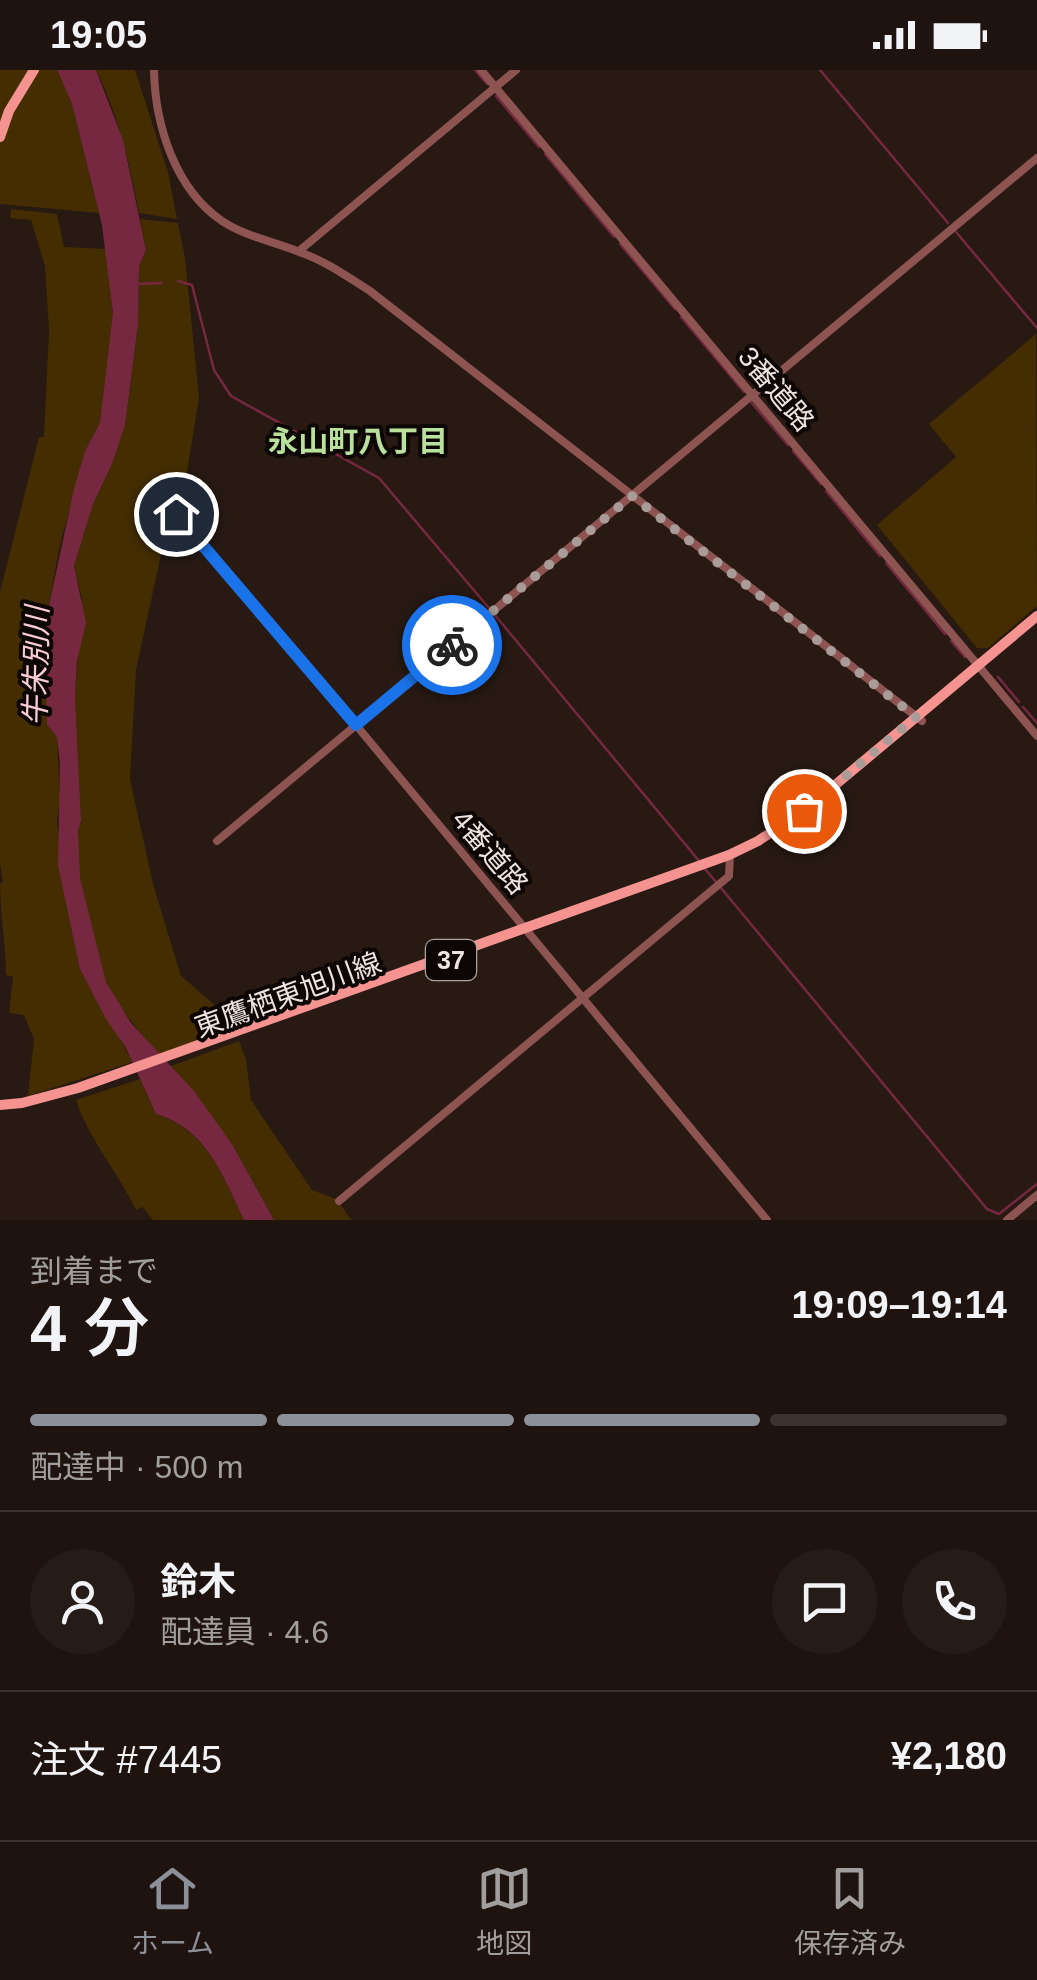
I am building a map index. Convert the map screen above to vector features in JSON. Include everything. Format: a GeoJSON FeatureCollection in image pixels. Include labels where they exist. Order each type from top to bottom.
{"type":"FeatureCollection","features":[{"type":"Feature","properties":{"kind":"main road"},"geometry":{"type":"LineString","coordinates":[[0,136],[34,70]]}},
{"type":"Feature","properties":{"kind":"main road","name":"東鷹栖東旭川線"},"geometry":{"type":"LineString","coordinates":[[980,668],[1037,616]]}},
{"type":"Feature","properties":{"kind":"main road","name":"東鷹栖東旭川線"},"geometry":{"type":"LineString","coordinates":[[0,1109],[57,1101],[200,1046],[731,857],[792,820],[1037,624]]}},
{"type":"Feature","properties":{"kind":"street"},"geometry":{"type":"LineString","coordinates":[[154,70],[158,113],[174,162],[188,188],[212,213],[231,226],[324,262],[370,291],[919,719]]}},
{"type":"Feature","properties":{"kind":"street","name":"3番道路"},"geometry":{"type":"LineString","coordinates":[[481,70],[1037,736]]}},
{"type":"Feature","properties":{"kind":"street"},"geometry":{"type":"LineString","coordinates":[[299,251],[516,70]]}},
{"type":"Feature","properties":{"kind":"street"},"geometry":{"type":"LineString","coordinates":[[217,841],[1037,158]]}},
{"type":"Feature","properties":{"kind":"street","name":"4番道路"},"geometry":{"type":"LineString","coordinates":[[176,514],[767,1220]]}},
{"type":"Feature","properties":{"kind":"street"},"geometry":{"type":"LineString","coordinates":[[339,1201],[729,876],[731,857]]}},
{"type":"Feature","properties":{"kind":"street"},"geometry":{"type":"LineString","coordinates":[[1007,1220],[1037,1195]]}},
{"type":"Feature","properties":{"kind":"shaded area"},"geometry":{"type":"Polygon","coordinates":[[[0,70],[57,70],[72,104],[99,213],[0,204],[0,70]]]}},
{"type":"Feature","properties":{"kind":"shaded area","name":"牛朱別川"},"geometry":{"type":"Polygon","coordinates":[[[57,70],[96,70],[123,140],[146,250],[139,266],[138,325],[125,425],[93,504],[74,566],[86,623],[77,661],[75,696],[80,878],[106,982],[131,1023],[193,1090],[232,1144],[274,1220],[244,1220],[220,1171],[200,1142],[188,1130],[156,1114],[126,1048],[80,969],[58,865],[60,764],[57,737],[47,724],[44,646],[74,489],[85,451],[100,423],[113,313],[102,225],[72,104],[57,70]]]}},
{"type":"Feature","properties":{"kind":"shaded area"},"geometry":{"type":"Polygon","coordinates":[[[96,70],[135,70],[168,172],[177,219],[139,213],[122,140],[96,70]]]}},
{"type":"Feature","properties":{"kind":"shaded area"},"geometry":{"type":"Polygon","coordinates":[[[11,209],[57,214],[64,247],[106,249],[113,313],[110,355],[100,423],[85,451],[59,549],[48,610],[45,694],[57,737],[57,823],[80,969],[133,1062],[28,1096],[34,1039],[24,1015],[9,1013],[13,977],[6,975],[0,895],[0,592],[39,437],[44,437],[49,330],[45,266],[31,220],[10,218],[11,209]]]}},
{"type":"Feature","properties":{"kind":"shaded area"},"geometry":{"type":"Polygon","coordinates":[[[140,219],[178,223],[199,397],[186,479],[169,518],[136,670],[130,779],[153,884],[181,976],[229,1017],[235,1032],[162,1057],[124,1012],[106,981],[87,924],[77,857],[81,820],[75,696],[82,599],[74,566],[93,504],[125,425],[138,325],[139,266],[146,250],[140,219]]]}},
{"type":"Feature","properties":{"kind":"shaded area"},"geometry":{"type":"Polygon","coordinates":[[[1036,334],[1037,606],[988,648],[977,648],[877,525],[956,457],[929,424],[1036,334]]]}},
{"type":"Feature","properties":{"kind":"shaded area"},"geometry":{"type":"Polygon","coordinates":[[[239,1041],[246,1059],[251,1100],[312,1190],[337,1199],[351,1220],[274,1220],[232,1144],[171,1066],[239,1041]]]}},
{"type":"Feature","properties":{"kind":"shaded area"},"geometry":{"type":"Polygon","coordinates":[[[140,1079],[156,1114],[188,1131],[211,1156],[244,1220],[153,1220],[143,1207],[136,1210],[88,1129],[76,1100],[140,1079]]]}},
{"type":"Feature","properties":{"kind":"waterway"},"geometry":{"type":"LineString","coordinates":[[475,70],[487,84]]}},
{"type":"Feature","properties":{"kind":"waterway"},"geometry":{"type":"LineString","coordinates":[[820,70],[948,223]]}},
{"type":"Feature","properties":{"kind":"waterway"},"geometry":{"type":"LineString","coordinates":[[496,96],[539,147]]}},
{"type":"Feature","properties":{"kind":"waterway"},"geometry":{"type":"LineString","coordinates":[[545,154],[614,237]]}},
{"type":"Feature","properties":{"kind":"waterway"},"geometry":{"type":"LineString","coordinates":[[956,232],[1037,328]]}},
{"type":"Feature","properties":{"kind":"waterway"},"geometry":{"type":"LineString","coordinates":[[620,244],[675,309]]}},
{"type":"Feature","properties":{"kind":"waterway"},"geometry":{"type":"LineString","coordinates":[[178,281],[192,285],[214,370],[231,396],[379,478],[489,608]]}},
{"type":"Feature","properties":{"kind":"waterway"},"geometry":{"type":"LineString","coordinates":[[137,284],[161,283]]}},
{"type":"Feature","properties":{"kind":"waterway"},"geometry":{"type":"LineString","coordinates":[[681,317],[744,392]]}},
{"type":"Feature","properties":{"kind":"waterway"},"geometry":{"type":"LineString","coordinates":[[751,402],[788,445]]}},
{"type":"Feature","properties":{"kind":"waterway"},"geometry":{"type":"LineString","coordinates":[[793,451],[821,484]]}},
{"type":"Feature","properties":{"kind":"waterway"},"geometry":{"type":"LineString","coordinates":[[826,491],[880,556]]}},
{"type":"Feature","properties":{"kind":"waterway"},"geometry":{"type":"LineString","coordinates":[[886,563],[945,634]]}},
{"type":"Feature","properties":{"kind":"waterway"},"geometry":{"type":"LineString","coordinates":[[494,614],[700,862]]}},
{"type":"Feature","properties":{"kind":"waterway"},"geometry":{"type":"LineString","coordinates":[[951,641],[965,657]]}},
{"type":"Feature","properties":{"kind":"waterway"},"geometry":{"type":"LineString","coordinates":[[998,677],[1019,702]]}},
{"type":"Feature","properties":{"kind":"waterway"},"geometry":{"type":"LineString","coordinates":[[1023,707],[1037,723]]}},
{"type":"Feature","properties":{"kind":"waterway"},"geometry":{"type":"LineString","coordinates":[[705,869],[716,882]]}},
{"type":"Feature","properties":{"kind":"waterway"},"geometry":{"type":"LineString","coordinates":[[721,888],[987,1209],[999,1214],[1037,1184]]}},
{"type":"Feature","properties":{"kind":"way so far"},"geometry":{"type":"LineString","coordinates":[[452,645],[632,496],[916,717],[804,811]]}},
{"type":"Feature","properties":{"kind":"district","name":"永山町八丁目"},"geometry":{"type":"Point","coordinates":[358,441]}},
{"type":"Feature","properties":{"kind":"route"},"geometry":{"type":"LineString","coordinates":[[176,514],[356,725],[452,645]]}}]}
